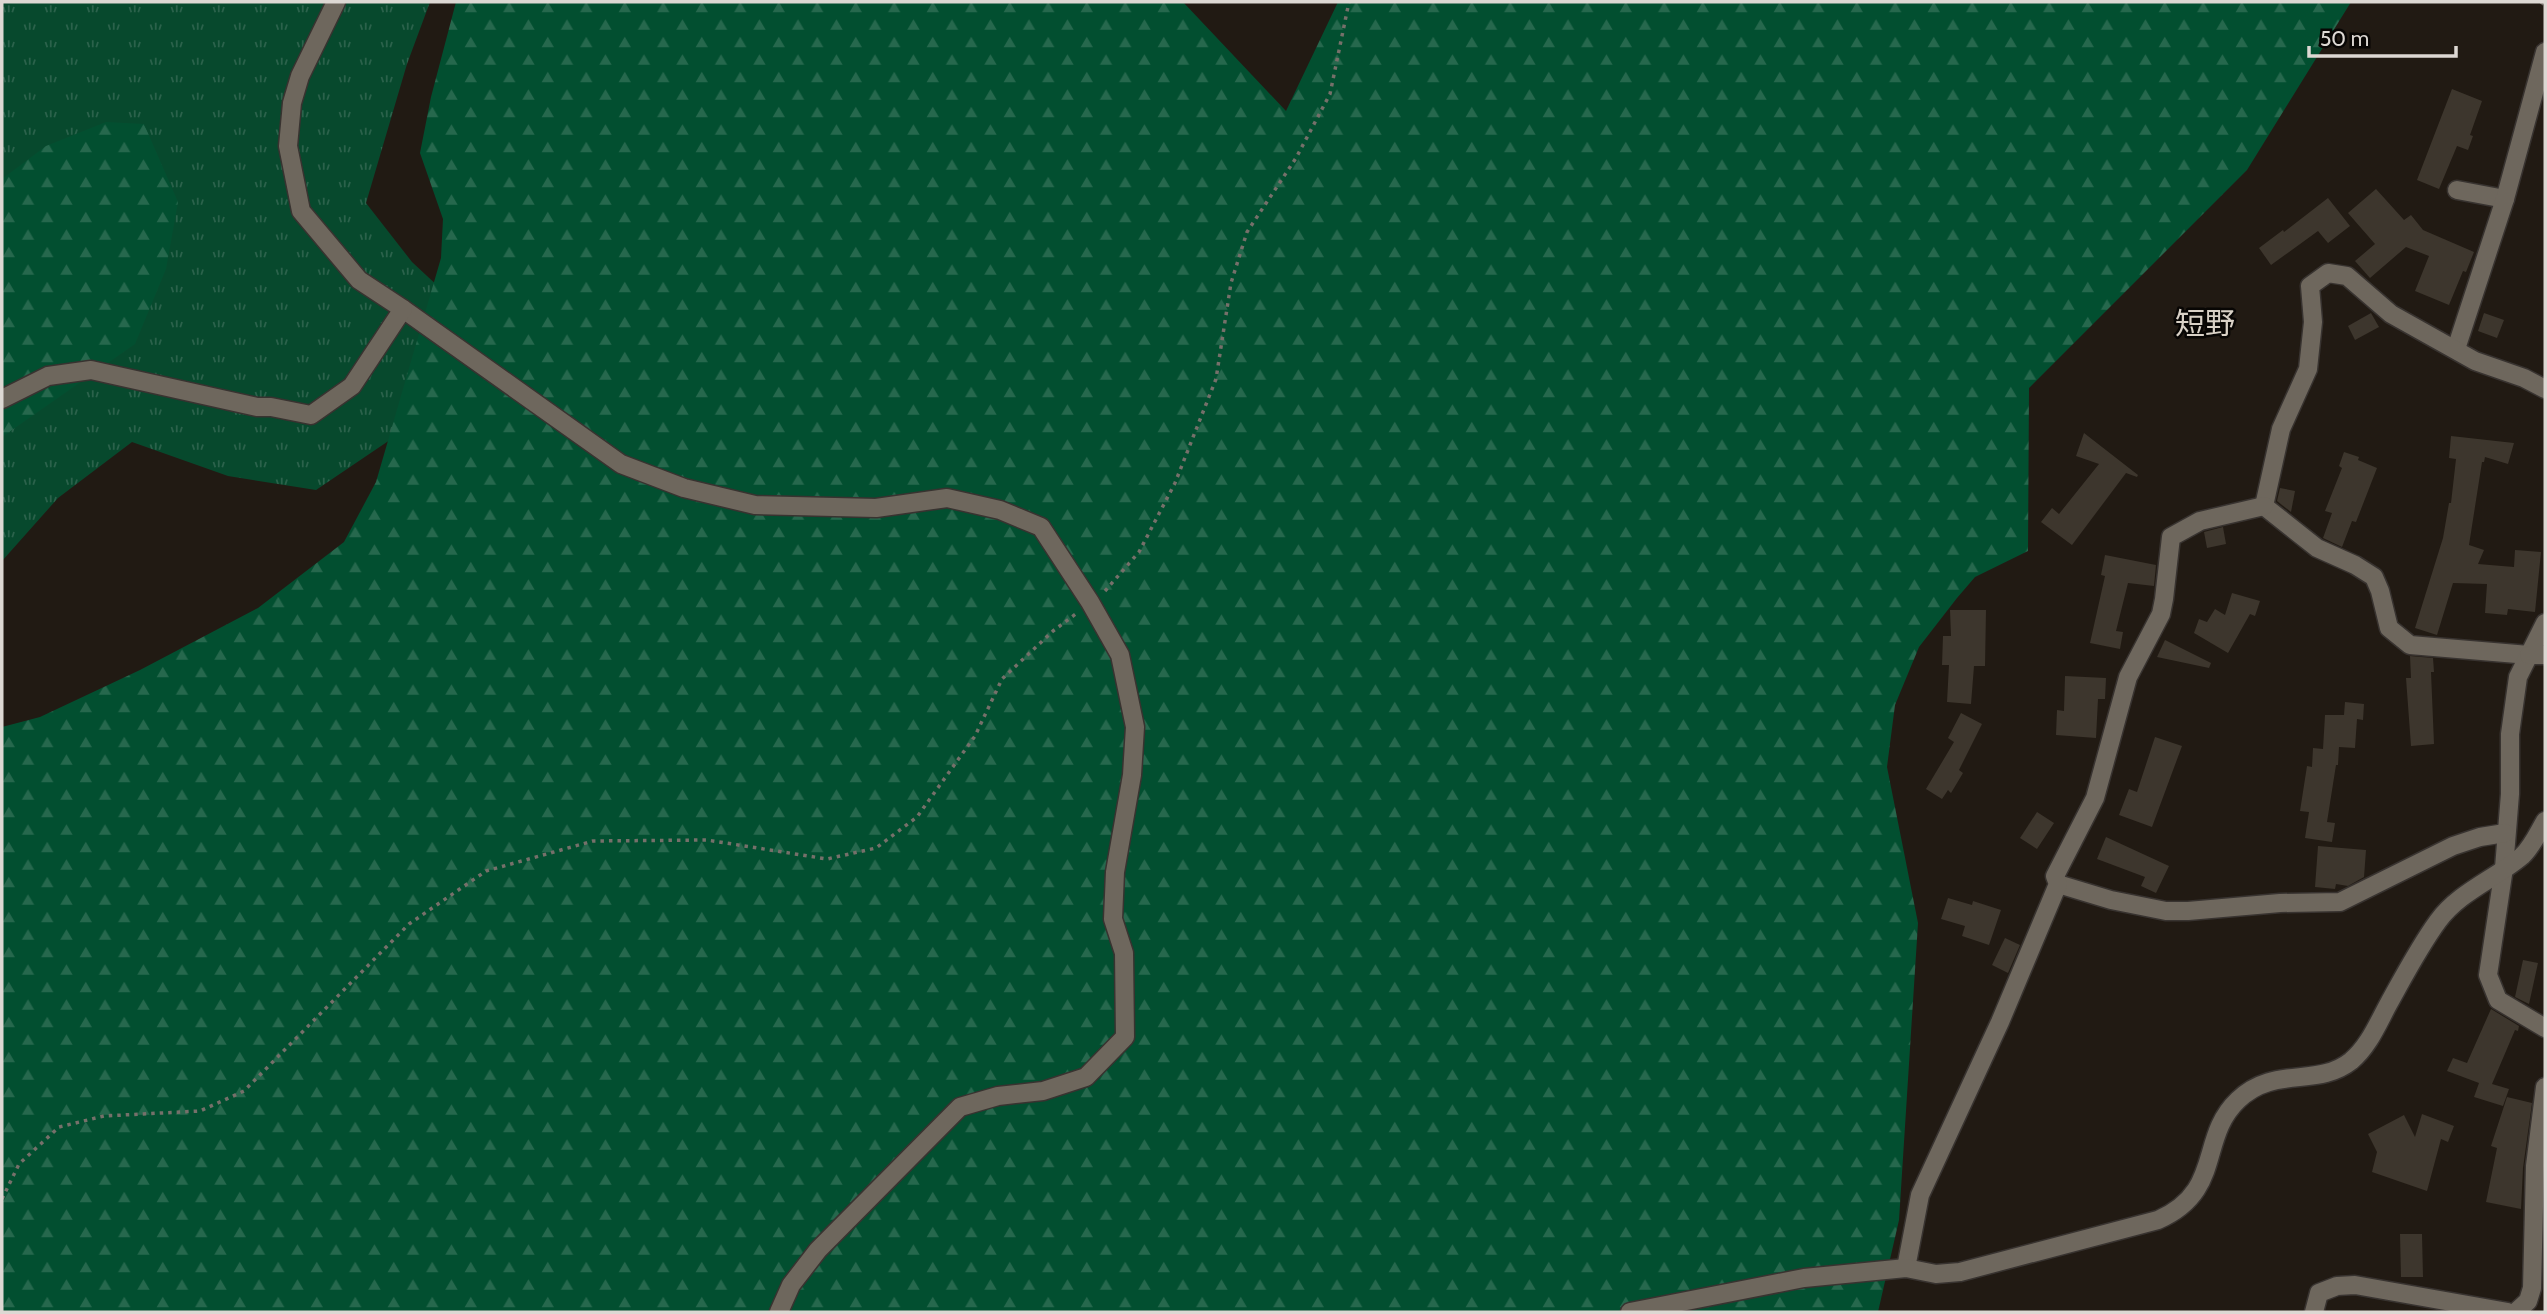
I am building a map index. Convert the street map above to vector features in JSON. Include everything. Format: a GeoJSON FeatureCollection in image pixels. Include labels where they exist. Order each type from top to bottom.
{"type":"FeatureCollection","features":[{"type":"Feature","properties":{"kind":"street"},"geometry":{"type":"LineString","coordinates":[[336,2],[300,76],[292,103],[288,146],[300,211],[359,280],[621,464],[684,488],[755,505],[876,508],[947,498],[1000,510],[1041,527],[1090,602],[1120,655],[1135,727],[1132,775],[1115,872],[1113,919],[1124,953],[1125,1037],[1086,1077],[1043,1091],[998,1096],[960,1107],[818,1250],[791,1285],[779,1312]]}},
{"type":"Feature","properties":{"kind":"street"},"geometry":{"type":"LineString","coordinates":[[2456,349],[2505,199],[2545,52]]}},
{"type":"Feature","properties":{"kind":"street"},"geometry":{"type":"LineString","coordinates":[[2457,190],[2505,199]]}},
{"type":"Feature","properties":{"kind":"street"},"geometry":{"type":"LineString","coordinates":[[2264,506],[2280,429],[2308,369],[2313,323],[2310,286],[2328,273],[2347,276],[2391,314],[2475,360],[2524,378],[2545,389]]}},
{"type":"Feature","properties":{"kind":"street"},"geometry":{"type":"LineString","coordinates":[[2,399],[48,376],[90,370],[231,401],[311,415],[352,386],[403,309]]}},
{"type":"Feature","properties":{"kind":"street"},"geometry":{"type":"LineString","coordinates":[[2264,506],[2317,548],[2374,577],[2389,628],[2410,645],[2537,655]]}},
{"type":"Feature","properties":{"kind":"street"},"geometry":{"type":"LineString","coordinates":[[1906,1268],[1920,1195],[2000,1022],[2058,884],[2055,876],[2095,798],[2128,677],[2161,614],[2171,537],[2200,521],[2264,506]]}},
{"type":"Feature","properties":{"kind":"street"},"geometry":{"type":"LineString","coordinates":[[2545,623],[2537,655],[2518,677],[2510,734],[2510,794],[2504,868],[2488,975],[2498,1000],[2545,1028]]}},
{"type":"Feature","properties":{"kind":"street"},"geometry":{"type":"LineString","coordinates":[[1630,1312],[1804,1278],[1906,1268],[1936,1274],[1960,1272],[2158,1220],[2171,1214],[2199,1186],[2219,1128],[2238,1100],[2274,1079],[2323,1074],[2351,1060],[2370,1037],[2439,919],[2526,851],[2545,821]]}},
{"type":"Feature","properties":{"kind":"street"},"geometry":{"type":"LineString","coordinates":[[2058,884],[2111,900],[2166,911],[2280,903],[2340,902],[2453,846],[2505,832]]}},
{"type":"Feature","properties":{"kind":"street"},"geometry":{"type":"LineString","coordinates":[[2516,1312],[2528,1301],[2532,1288],[2535,1166],[2545,1087]]}},
{"type":"Feature","properties":{"kind":"street"},"geometry":{"type":"LineString","coordinates":[[2314,1312],[2319,1293],[2337,1286],[2355,1285],[2508,1312]]}},
{"type":"Feature","properties":{"kind":"path"},"geometry":{"type":"LineString","coordinates":[[2,1199],[19,1164],[59,1127],[104,1116],[200,1111],[244,1091],[409,924],[486,871],[593,841],[707,840],[827,859],[876,848],[917,817],[975,736],[1002,679],[1053,631],[1112,585],[1139,552],[1175,483],[1216,379],[1231,283],[1247,232],[1296,159],[1330,94],[1349,2]]}},
{"type":"Feature","properties":{"kind":"path"},"geometry":{"type":"LineString","coordinates":[[2540,2],[2545,5]]}},
{"type":"Feature","properties":{"kind":"green space"},"geometry":{"type":"Polygon","coordinates":[[[2,2],[430,2],[407,64],[366,203],[412,262],[486,331],[418,421],[316,490],[228,476],[132,442],[58,498],[2,561],[2,2]]]}},
{"type":"Feature","properties":{"kind":"green space"},"geometry":{"type":"Polygon","coordinates":[[[456,2],[1183,2],[1286,111],[1338,2],[2351,2],[2247,170],[2029,388],[2028,551],[1975,577],[1919,647],[1895,705],[1887,767],[1918,923],[1899,1220],[1878,1312],[2,1312],[2,727],[40,717],[140,670],[258,608],[344,542],[376,482],[441,258],[443,219],[420,153],[431,97],[456,2]]]}},
{"type":"Feature","properties":{"kind":"green space"},"geometry":{"type":"Polygon","coordinates":[[[106,122],[144,124],[178,202],[166,269],[135,344],[2,437],[2,179],[46,146],[106,122]]]}},
{"type":"Feature","properties":{"kind":"building"},"geometry":{"type":"Polygon","coordinates":[[[2452,89],[2482,101],[2470,135],[2473,136],[2468,150],[2457,146],[2439,189],[2417,180],[2452,89]]]}},
{"type":"Feature","properties":{"kind":"building"},"geometry":{"type":"Polygon","coordinates":[[[2376,189],[2404,220],[2411,215],[2423,230],[2474,252],[2449,305],[2415,291],[2429,256],[2406,247],[2370,278],[2355,261],[2375,244],[2348,213],[2376,189]]]}},
{"type":"Feature","properties":{"kind":"building"},"geometry":{"type":"Polygon","coordinates":[[[2328,198],[2350,226],[2328,243],[2318,231],[2271,265],[2259,248],[2328,198]]]}},
{"type":"Feature","properties":{"kind":"building"},"geometry":{"type":"Polygon","coordinates":[[[2371,313],[2379,327],[2355,340],[2348,326],[2371,313]]]}},
{"type":"Feature","properties":{"kind":"building"},"geometry":{"type":"Polygon","coordinates":[[[2484,313],[2504,320],[2497,338],[2478,331],[2484,313]]]}},
{"type":"Feature","properties":{"kind":"building"},"geometry":{"type":"Polygon","coordinates":[[[2084,433],[2138,475],[2137,477],[2126,473],[2072,545],[2041,522],[2052,508],[2059,514],[2099,464],[2076,456],[2084,433]]]}},
{"type":"Feature","properties":{"kind":"building"},"geometry":{"type":"Polygon","coordinates":[[[2451,436],[2514,443],[2508,464],[2485,457],[2482,462],[2469,545],[2484,550],[2478,564],[2514,567],[2515,550],[2541,552],[2535,612],[2508,609],[2507,615],[2485,613],[2487,584],[2453,583],[2437,635],[2415,628],[2451,503],[2456,459],[2449,458],[2451,436]]]}},
{"type":"Feature","properties":{"kind":"building"},"geometry":{"type":"Polygon","coordinates":[[[2344,452],[2377,468],[2356,522],[2352,521],[2342,547],[2323,538],[2332,513],[2325,511],[2342,468],[2339,466],[2344,452]]]}},
{"type":"Feature","properties":{"kind":"building"},"geometry":{"type":"Polygon","coordinates":[[[2280,488],[2295,491],[2291,512],[2277,501],[2280,488]]]}},
{"type":"Feature","properties":{"kind":"building"},"geometry":{"type":"Polygon","coordinates":[[[2223,527],[2226,544],[2207,548],[2204,532],[2223,527]]]}},
{"type":"Feature","properties":{"kind":"building"},"geometry":{"type":"Polygon","coordinates":[[[2105,555],[2156,565],[2154,586],[2128,583],[2116,631],[2123,632],[2120,649],[2090,643],[2105,576],[2101,575],[2105,555]]]}},
{"type":"Feature","properties":{"kind":"building"},"geometry":{"type":"Polygon","coordinates":[[[2232,593],[2260,601],[2255,616],[2250,614],[2228,653],[2194,633],[2199,619],[2207,622],[2215,609],[2225,615],[2232,593]]]}},
{"type":"Feature","properties":{"kind":"building"},"geometry":{"type":"Polygon","coordinates":[[[1950,610],[1986,610],[1985,666],[1974,666],[1971,704],[1947,702],[1949,665],[1942,665],[1943,636],[1951,636],[1950,610]]]}},
{"type":"Feature","properties":{"kind":"building"},"geometry":{"type":"Polygon","coordinates":[[[2165,640],[2211,663],[2209,668],[2157,657],[2165,640]]]}},
{"type":"Feature","properties":{"kind":"building"},"geometry":{"type":"Polygon","coordinates":[[[2410,656],[2433,658],[2434,672],[2431,672],[2434,744],[2411,746],[2406,678],[2411,678],[2410,656]]]}},
{"type":"Feature","properties":{"kind":"building"},"geometry":{"type":"Polygon","coordinates":[[[2065,676],[2106,678],[2105,699],[2098,699],[2096,738],[2056,735],[2057,710],[2064,711],[2065,676]]]}},
{"type":"Feature","properties":{"kind":"building"},"geometry":{"type":"Polygon","coordinates":[[[2345,702],[2364,704],[2363,720],[2357,719],[2355,748],[2339,747],[2327,822],[2335,823],[2332,842],[2305,838],[2309,812],[2300,811],[2307,766],[2312,767],[2313,748],[2323,749],[2325,715],[2344,715],[2345,702]]]}},
{"type":"Feature","properties":{"kind":"building"},"geometry":{"type":"Polygon","coordinates":[[[1961,713],[1982,724],[1959,770],[1963,773],[1951,793],[1948,790],[1942,799],[1926,789],[1954,742],[1948,738],[1961,713]]]}},
{"type":"Feature","properties":{"kind":"building"},"geometry":{"type":"Polygon","coordinates":[[[2155,737],[2182,746],[2152,827],[2119,815],[2129,789],[2137,792],[2155,737]]]}},
{"type":"Feature","properties":{"kind":"building"},"geometry":{"type":"Polygon","coordinates":[[[2037,812],[2054,823],[2037,849],[2020,838],[2037,812]]]}},
{"type":"Feature","properties":{"kind":"building"},"geometry":{"type":"Polygon","coordinates":[[[2106,837],[2169,866],[2156,893],[2141,886],[2145,877],[2097,859],[2106,837]]]}},
{"type":"Feature","properties":{"kind":"building"},"geometry":{"type":"Polygon","coordinates":[[[2318,846],[2366,850],[2364,877],[2348,886],[2336,884],[2335,889],[2315,887],[2318,846]]]}},
{"type":"Feature","properties":{"kind":"building"},"geometry":{"type":"Polygon","coordinates":[[[1948,898],[1972,905],[1973,901],[2001,910],[1989,945],[1962,936],[1965,926],[1941,919],[1948,898]]]}},
{"type":"Feature","properties":{"kind":"building"},"geometry":{"type":"Polygon","coordinates":[[[2005,938],[2020,945],[2008,973],[1992,965],[2005,938]]]}},
{"type":"Feature","properties":{"kind":"building"},"geometry":{"type":"Polygon","coordinates":[[[2523,960],[2538,963],[2529,1004],[2515,997],[2523,960]]]}},
{"type":"Feature","properties":{"kind":"building"},"geometry":{"type":"Polygon","coordinates":[[[2491,1009],[2519,1026],[2492,1084],[2509,1089],[2503,1106],[2474,1097],[2479,1083],[2447,1071],[2453,1058],[2467,1063],[2491,1009]]]}},
{"type":"Feature","properties":{"kind":"building"},"geometry":{"type":"Polygon","coordinates":[[[2507,1097],[2532,1103],[2523,1168],[2521,1209],[2486,1202],[2497,1148],[2491,1146],[2507,1097]]]}},
{"type":"Feature","properties":{"kind":"building"},"geometry":{"type":"Polygon","coordinates":[[[2422,1114],[2454,1126],[2448,1142],[2441,1139],[2427,1191],[2372,1172],[2377,1152],[2368,1134],[2404,1115],[2415,1137],[2422,1114]]]}},
{"type":"Feature","properties":{"kind":"building"},"geometry":{"type":"Polygon","coordinates":[[[2400,1234],[2422,1234],[2423,1277],[2401,1277],[2400,1234]]]}},
{"type":"Feature","properties":{"kind":"district","name":"短野"},"geometry":{"type":"Point","coordinates":[2205,324]}}]}
